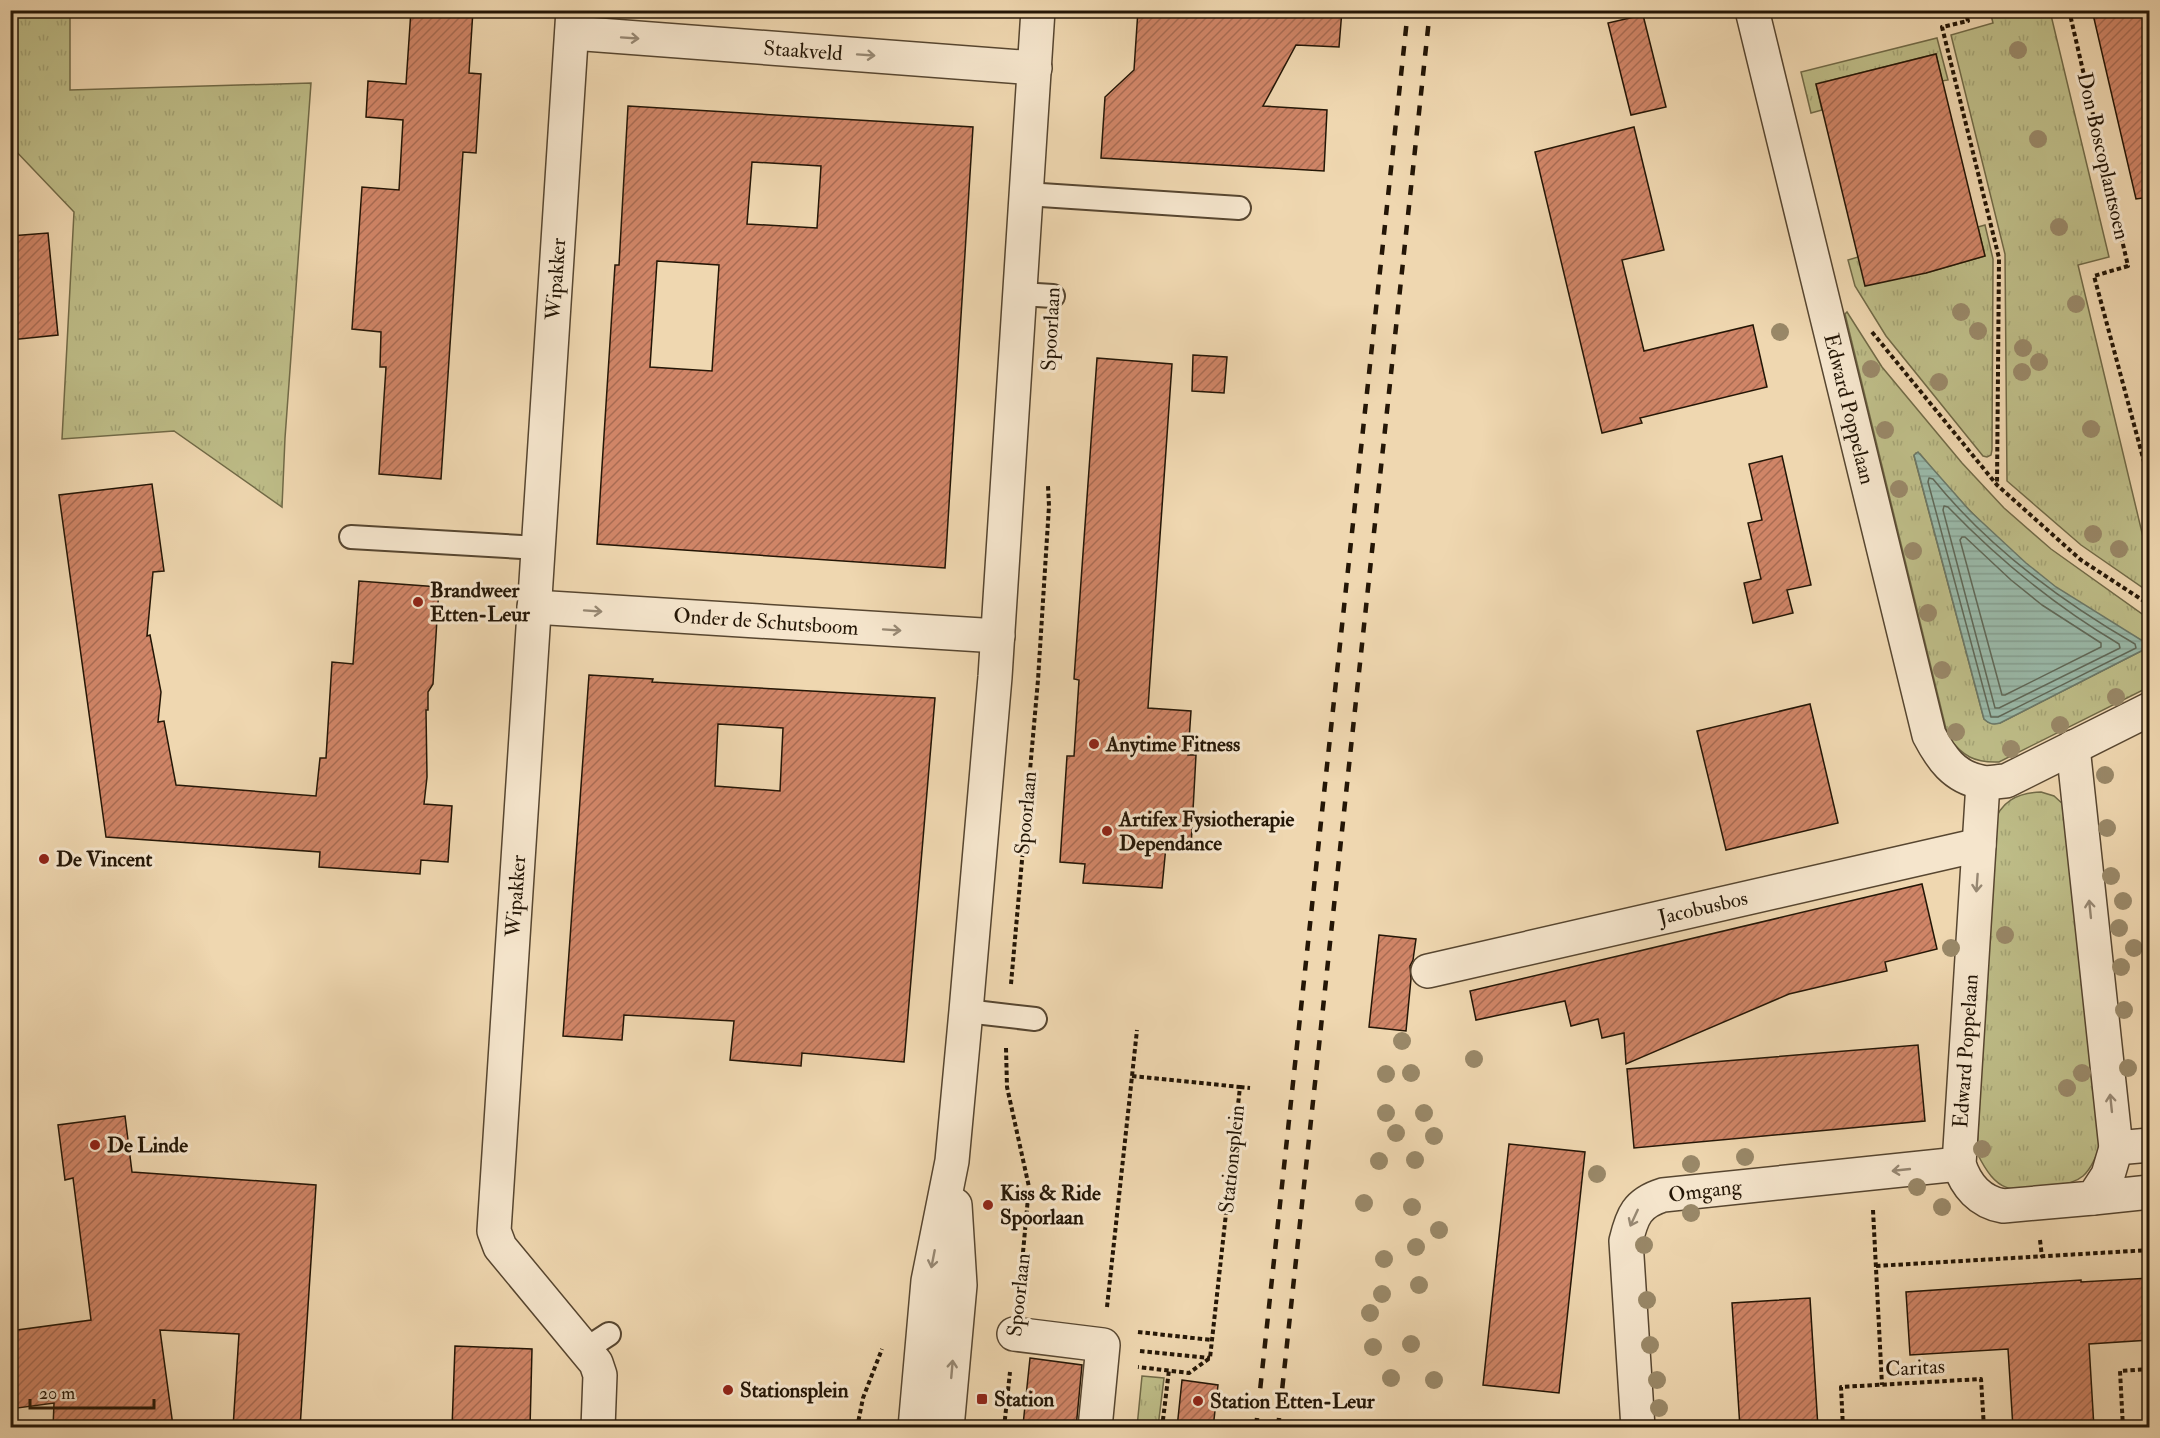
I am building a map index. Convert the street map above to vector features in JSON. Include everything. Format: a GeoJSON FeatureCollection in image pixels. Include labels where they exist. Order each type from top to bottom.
{"type":"FeatureCollection","features":[{"type":"Feature","properties":{"kind":"street","name":"Spoorlaan"},"geometry":{"type":"LineString","coordinates":[[915,1428],[928,1281],[952,1161],[966,1011],[998,636],[1038,10]]}},
{"type":"Feature","properties":{"kind":"street","name":"Edward Poppelaan"},"geometry":{"type":"LineString","coordinates":[[1756,11],[1929,735],[1940,757],[1960,774],[1983,783],[1959,1164]]}},
{"type":"Feature","properties":{"kind":"street","name":"Staakveld"},"geometry":{"type":"LineString","coordinates":[[572,22],[1035,68]]}},
{"type":"Feature","properties":{"kind":"street","name":"Wipakker"},"geometry":{"type":"LineString","coordinates":[[572,22],[494,1231],[497,1243],[598,1341],[596,1363],[600,1375],[598,1428]]}},
{"type":"Feature","properties":{"kind":"street","name":"Onder de Schutsboom"},"geometry":{"type":"LineString","coordinates":[[534,607],[998,636]]}},
{"type":"Feature","properties":{"kind":"street"},"geometry":{"type":"LineString","coordinates":[[1983,783],[2006,781],[2150,709]]}},
{"type":"Feature","properties":{"kind":"street"},"geometry":{"type":"LineString","coordinates":[[2073,747],[2116,1148],[2109,1175],[2093,1198]]}},
{"type":"Feature","properties":{"kind":"street","name":"Jacobusbos"},"geometry":{"type":"LineString","coordinates":[[1428,971],[1979,845]]}},
{"type":"Feature","properties":{"kind":"street"},"geometry":{"type":"LineString","coordinates":[[2116,1148],[2150,1145]]}},
{"type":"Feature","properties":{"kind":"street","name":"Spoorlaan"},"geometry":{"type":"LineString","coordinates":[[947,1428],[960,1285],[952,1161]]}},
{"type":"Feature","properties":{"kind":"street"},"geometry":{"type":"LineString","coordinates":[[1959,1164],[1963,1178],[1971,1188],[1981,1198],[1992,1204],[2012,1206],[2150,1192]]}},
{"type":"Feature","properties":{"kind":"street","name":"Omgang"},"geometry":{"type":"LineString","coordinates":[[1638,1428],[1626,1241],[1630,1224],[1638,1209],[1650,1199],[1664,1195],[1959,1164]]}},
{"type":"Feature","properties":{"kind":"street"},"geometry":{"type":"LineString","coordinates":[[1014,1334],[1113,1341],[1095,1428]]}},
{"type":"Feature","properties":{"kind":"lane"},"geometry":{"type":"LineString","coordinates":[[1026,194],[1239,208]]}},
{"type":"Feature","properties":{"kind":"lane"},"geometry":{"type":"LineString","coordinates":[[1020,294],[1053,296]]}},
{"type":"Feature","properties":{"kind":"lane"},"geometry":{"type":"LineString","coordinates":[[351,537],[538,548]]}},
{"type":"Feature","properties":{"kind":"lane"},"geometry":{"type":"LineString","coordinates":[[966,1011],[1035,1019]]}},
{"type":"Feature","properties":{"kind":"path"},"geometry":{"type":"LineString","coordinates":[[1965,10],[1968,21],[1942,27],[1999,258],[1997,485]]}},
{"type":"Feature","properties":{"kind":"path","name":"Don Boscoplantsoen"},"geometry":{"type":"LineString","coordinates":[[2068,10],[2128,266],[2094,276],[2150,484]]}},
{"type":"Feature","properties":{"kind":"path"},"geometry":{"type":"LineString","coordinates":[[1864,324],[1997,485],[2081,560],[2150,605]]}},
{"type":"Feature","properties":{"kind":"path","name":"Spoorlaan"},"geometry":{"type":"LineString","coordinates":[[1004,1428],[1029,1199],[1027,1176],[1007,1087],[1005,1058],[1038,680],[1049,506],[1048,482]]}},
{"type":"Feature","properties":{"kind":"path"},"geometry":{"type":"LineString","coordinates":[[1113,1341],[1137,1030]]}},
{"type":"Feature","properties":{"kind":"path","name":"Stationsplein"},"geometry":{"type":"LineString","coordinates":[[1132,1076],[1240,1087],[1210,1358]]}},
{"type":"Feature","properties":{"kind":"path"},"geometry":{"type":"LineString","coordinates":[[1240,1087],[1250,1088]]}},
{"type":"Feature","properties":{"kind":"path"},"geometry":{"type":"LineString","coordinates":[[1871,1173],[1882,1385]]}},
{"type":"Feature","properties":{"kind":"path"},"geometry":{"type":"LineString","coordinates":[[1876,1266],[2150,1250]]}},
{"type":"Feature","properties":{"kind":"path"},"geometry":{"type":"LineString","coordinates":[[1113,1341],[1212,1340]]}},
{"type":"Feature","properties":{"kind":"path"},"geometry":{"type":"LineString","coordinates":[[1113,1341],[1210,1358]]}},
{"type":"Feature","properties":{"kind":"path"},"geometry":{"type":"LineString","coordinates":[[1129,1366],[1187,1372],[1210,1358]]}},
{"type":"Feature","properties":{"kind":"path"},"geometry":{"type":"LineString","coordinates":[[2123,1428],[2120,1371],[2150,1369]]}},
{"type":"Feature","properties":{"kind":"path"},"geometry":{"type":"LineString","coordinates":[[1162,1428],[1168,1370]]}},
{"type":"Feature","properties":{"kind":"path","name":"Caritas"},"geometry":{"type":"LineString","coordinates":[[1843,1428],[1841,1387],[1982,1379],[1984,1428]]}},
{"type":"Feature","properties":{"kind":"path"},"geometry":{"type":"LineString","coordinates":[[1359,1428],[1360,1422]]}},
{"type":"Feature","properties":{"kind":"green space"},"geometry":{"type":"Polygon","coordinates":[[[11,10],[18,13],[70,15],[70,90],[311,83],[282,507],[174,431],[62,439],[74,212],[11,146],[11,10]]]}},
{"type":"Feature","properties":{"kind":"green space"},"geometry":{"type":"Polygon","coordinates":[[[1990,11],[2050,11],[2109,257],[2078,265],[2149,562],[2149,592],[2081,545],[2007,481],[2005,254],[1951,35],[1993,23],[1990,11]]]}},
{"type":"Feature","properties":{"kind":"green space"},"geometry":{"type":"Polygon","coordinates":[[[1937,38],[1948,80],[1942,81],[1936,54],[1816,84],[1822,110],[1811,113],[1801,72],[1937,38]]]}},
{"type":"Feature","properties":{"kind":"green space"},"geometry":{"type":"Polygon","coordinates":[[[1985,225],[1993,259],[1992,450],[1991,455],[1987,457],[1983,456],[1886,336],[1855,286],[1848,260],[1858,257],[1926,273],[1985,256],[1978,227],[1985,225]]]}},
{"type":"Feature","properties":{"kind":"green space"},"geometry":{"type":"Polygon","coordinates":[[[1847,312],[1882,367],[1962,463],[2004,508],[2051,549],[2149,619],[2149,687],[1999,762],[1976,760],[1964,754],[1948,737],[1845,314],[1847,312]],[[1916,453],[1914,456],[1986,721],[2000,723],[2147,648],[2146,643],[2055,587],[2018,557],[1967,508],[1920,454],[1916,453]]]}},
{"type":"Feature","properties":{"kind":"green space"},"geometry":{"type":"Polygon","coordinates":[[[2041,792],[2054,796],[2064,805],[2101,1143],[2092,1165],[2086,1173],[2073,1182],[2016,1189],[2007,1188],[1992,1177],[1977,1153],[1993,825],[2005,804],[2024,794],[2041,792]]]}},
{"type":"Feature","properties":{"kind":"green space"},"geometry":{"type":"Polygon","coordinates":[[[1142,1376],[1164,1378],[1158,1427],[1137,1427],[1142,1376]]]}},
{"type":"Feature","properties":{"kind":"water"},"geometry":{"type":"Polygon","coordinates":[[[1918,452],[1970,511],[2026,563],[2056,587],[2146,643],[2147,648],[2000,723],[1991,724],[1986,721],[1914,455],[1918,452]]]}},
{"type":"Feature","properties":{"kind":"building"},"geometry":{"type":"Polygon","coordinates":[[[411,10],[473,10],[469,73],[481,74],[476,153],[463,152],[441,479],[379,474],[386,367],[380,367],[381,332],[352,329],[362,187],[399,190],[403,120],[366,117],[368,81],[406,84],[411,10]]]}},
{"type":"Feature","properties":{"kind":"building"},"geometry":{"type":"Polygon","coordinates":[[[1138,10],[1342,10],[1339,47],[1296,45],[1263,106],[1327,110],[1324,171],[1101,158],[1105,97],[1134,70],[1138,10]]]}},
{"type":"Feature","properties":{"kind":"building"},"geometry":{"type":"Polygon","coordinates":[[[2092,10],[2150,10],[2150,197],[2136,199],[2092,10]]]}},
{"type":"Feature","properties":{"kind":"building"},"geometry":{"type":"Polygon","coordinates":[[[1643,15],[1666,107],[1631,115],[1608,23],[1643,15]]]}},
{"type":"Feature","properties":{"kind":"building"},"geometry":{"type":"Polygon","coordinates":[[[1936,54],[1985,256],[1926,273],[1865,286],[1816,84],[1936,54]]]}},
{"type":"Feature","properties":{"kind":"building"},"geometry":{"type":"Polygon","coordinates":[[[628,106],[973,127],[945,568],[597,544],[615,265],[619,265],[628,106]],[[752,162],[747,224],[817,228],[821,166],[752,162]],[[657,261],[650,367],[712,371],[719,265],[657,261]]]}},
{"type":"Feature","properties":{"kind":"building"},"geometry":{"type":"Polygon","coordinates":[[[1634,127],[1664,250],[1622,260],[1644,351],[1753,325],[1767,387],[1640,418],[1642,423],[1602,433],[1535,152],[1634,127]]]}},
{"type":"Feature","properties":{"kind":"building"},"geometry":{"type":"Polygon","coordinates":[[[48,233],[58,335],[10,340],[10,236],[48,233]]]}},
{"type":"Feature","properties":{"kind":"building"},"geometry":{"type":"Polygon","coordinates":[[[1193,355],[1227,357],[1224,393],[1192,391],[1193,355]]]}},
{"type":"Feature","properties":{"kind":"building"},"geometry":{"type":"Polygon","coordinates":[[[1097,358],[1172,364],[1148,708],[1191,711],[1188,755],[1196,755],[1191,847],[1166,846],[1162,888],[1083,883],[1085,864],[1060,862],[1067,756],[1074,756],[1079,680],[1074,679],[1097,358]]]}},
{"type":"Feature","properties":{"kind":"building"},"geometry":{"type":"Polygon","coordinates":[[[1782,456],[1811,585],[1787,590],[1793,613],[1753,623],[1744,583],[1761,579],[1748,523],[1762,520],[1749,464],[1782,456]]]}},
{"type":"Feature","properties":{"kind":"building"},"geometry":{"type":"Polygon","coordinates":[[[152,484],[164,571],[153,572],[147,636],[150,635],[161,692],[158,722],[164,721],[176,785],[316,796],[320,758],[326,758],[332,662],[353,664],[359,581],[439,587],[433,684],[428,692],[428,710],[426,710],[427,777],[424,804],[452,806],[448,862],[421,860],[420,874],[319,867],[320,852],[106,837],[59,495],[152,484]]]}},
{"type":"Feature","properties":{"kind":"building"},"geometry":{"type":"Polygon","coordinates":[[[589,675],[653,679],[652,682],[935,698],[904,1062],[802,1053],[801,1066],[730,1060],[734,1021],[624,1015],[622,1040],[563,1036],[589,675]],[[718,724],[715,786],[780,791],[783,728],[718,724]]]}},
{"type":"Feature","properties":{"kind":"building"},"geometry":{"type":"Polygon","coordinates":[[[1810,704],[1838,823],[1726,850],[1697,731],[1810,704]]]}},
{"type":"Feature","properties":{"kind":"building"},"geometry":{"type":"Polygon","coordinates":[[[1922,884],[1937,949],[1885,962],[1887,971],[1789,994],[1626,1064],[1624,1033],[1602,1038],[1598,1019],[1571,1026],[1565,1001],[1476,1020],[1470,991],[1922,884]]]}},
{"type":"Feature","properties":{"kind":"building"},"geometry":{"type":"Polygon","coordinates":[[[1379,935],[1416,939],[1410,966],[1406,1031],[1369,1027],[1379,935]]]}},
{"type":"Feature","properties":{"kind":"building"},"geometry":{"type":"Polygon","coordinates":[[[1918,1045],[1925,1121],[1634,1148],[1627,1069],[1918,1045]]]}},
{"type":"Feature","properties":{"kind":"building"},"geometry":{"type":"Polygon","coordinates":[[[125,1116],[132,1172],[316,1185],[300,1428],[233,1428],[239,1334],[160,1330],[173,1426],[88,1423],[87,1428],[53,1428],[54,1403],[10,1409],[10,1331],[91,1320],[73,1178],[65,1180],[58,1125],[125,1116]]]}},
{"type":"Feature","properties":{"kind":"building"},"geometry":{"type":"Polygon","coordinates":[[[1509,1144],[1585,1152],[1559,1393],[1483,1385],[1509,1144]]]}},
{"type":"Feature","properties":{"kind":"building"},"geometry":{"type":"Polygon","coordinates":[[[2150,1278],[2150,1340],[2089,1344],[2094,1428],[2013,1428],[2008,1349],[1910,1355],[1906,1292],[2081,1280],[2081,1282],[2150,1278]]]}},
{"type":"Feature","properties":{"kind":"building"},"geometry":{"type":"Polygon","coordinates":[[[1810,1298],[1818,1428],[1740,1428],[1732,1303],[1810,1298]]]}},
{"type":"Feature","properties":{"kind":"building"},"geometry":{"type":"Polygon","coordinates":[[[455,1346],[532,1349],[530,1428],[452,1428],[455,1346]]]}},
{"type":"Feature","properties":{"kind":"building"},"geometry":{"type":"Polygon","coordinates":[[[1030,1358],[1082,1365],[1076,1428],[1023,1425],[1030,1358]]]}},
{"type":"Feature","properties":{"kind":"building","name":"Station Etten-Leur"},"geometry":{"type":"Polygon","coordinates":[[[1182,1380],[1218,1385],[1213,1428],[1177,1428],[1182,1380]]]}},
{"type":"Feature","properties":{"kind":"railway"},"geometry":{"type":"LineString","coordinates":[[1256,1428],[1408,10]]}},
{"type":"Feature","properties":{"kind":"railway"},"geometry":{"type":"LineString","coordinates":[[1278,1428],[1430,10]]}},
{"type":"Feature","properties":{"kind":"place","name":"Brandweer Etten-Leur"},"geometry":{"type":"Point","coordinates":[418,602]}},
{"type":"Feature","properties":{"kind":"place","name":"Anytime Fitness"},"geometry":{"type":"Point","coordinates":[1094,744]}},
{"type":"Feature","properties":{"kind":"place","name":"Artifex Fysiotherapie Dependance"},"geometry":{"type":"Point","coordinates":[1107,831]}},
{"type":"Feature","properties":{"kind":"place","name":"De Vincent"},"geometry":{"type":"Point","coordinates":[44,859]}},
{"type":"Feature","properties":{"kind":"place","name":"De Linde"},"geometry":{"type":"Point","coordinates":[95,1145]}},
{"type":"Feature","properties":{"kind":"place","name":"Kiss & Ride Spoorlaan"},"geometry":{"type":"Point","coordinates":[988,1205]}},
{"type":"Feature","properties":{"kind":"place","name":"Stationsplein"},"geometry":{"type":"Point","coordinates":[728,1390]}},
{"type":"Feature","properties":{"kind":"place","name":"Station"},"geometry":{"type":"Point","coordinates":[982,1399]}},
{"type":"Feature","properties":{"kind":"place","name":"Station Etten-Leur"},"geometry":{"type":"Point","coordinates":[1198,1401]}}]}
